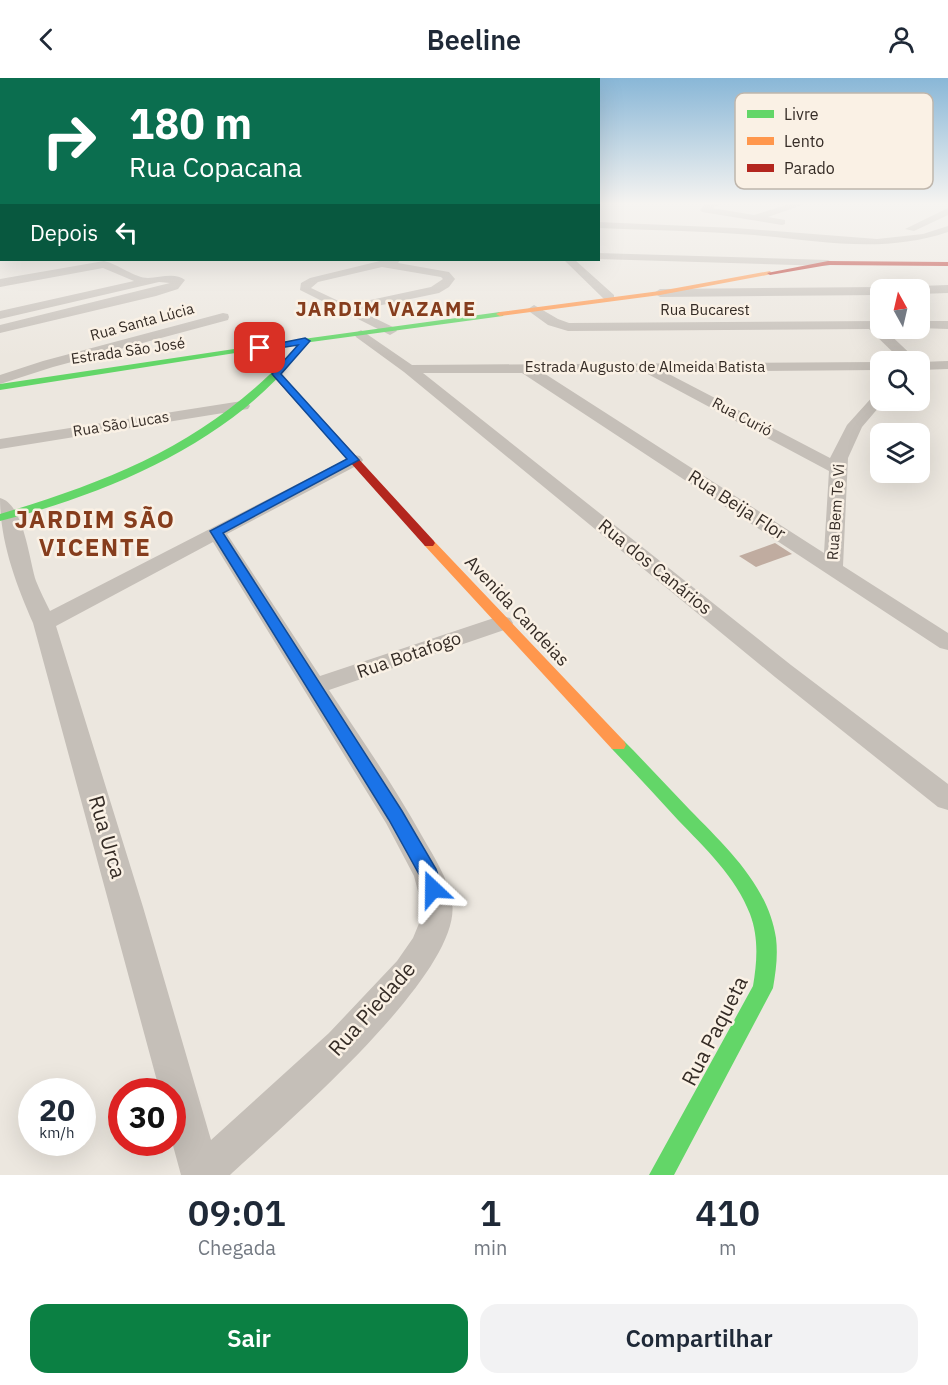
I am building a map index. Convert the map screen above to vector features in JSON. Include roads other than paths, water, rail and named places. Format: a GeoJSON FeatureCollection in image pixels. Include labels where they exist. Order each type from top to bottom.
{"type":"FeatureCollection","features":[{"type":"Feature","properties":{"kind":"street"},"geometry":{"type":"LineString","coordinates":[[600,256],[828,263]]}},
{"type":"Feature","properties":{"kind":"street"},"geometry":{"type":"LineString","coordinates":[[390,261],[308,282],[304,286],[306,290],[390,331]]}},
{"type":"Feature","properties":{"kind":"street"},"geometry":{"type":"LineString","coordinates":[[570,261],[610,298]]}},
{"type":"Feature","properties":{"kind":"street"},"geometry":{"type":"LineString","coordinates":[[347,309],[435,290],[445,285],[449,279],[445,274],[381,263]]}},
{"type":"Feature","properties":{"kind":"street","name":"Estrada São José"},"geometry":{"type":"LineString","coordinates":[[0,387],[48,372],[269,350],[534,309],[660,293],[828,263],[948,264]]}},
{"type":"Feature","properties":{"kind":"street"},"geometry":{"type":"LineString","coordinates":[[0,283],[105,264],[145,282]]}},
{"type":"Feature","properties":{"kind":"street"},"geometry":{"type":"LineString","coordinates":[[0,315],[145,282],[170,278],[179,282],[174,286],[152,292],[0,329]]}},
{"type":"Feature","properties":{"kind":"street"},"geometry":{"type":"LineString","coordinates":[[930,290],[948,289]]}},
{"type":"Feature","properties":{"kind":"street"},"geometry":{"type":"LineString","coordinates":[[660,293],[870,291]]}},
{"type":"Feature","properties":{"kind":"street","name":"Rua Bucarest"},"geometry":{"type":"LineString","coordinates":[[534,309],[553,322],[568,327],[870,326]]}},
{"type":"Feature","properties":{"kind":"street","name":"Rua Santa Lúcia"},"geometry":{"type":"LineString","coordinates":[[0,380],[48,372],[223,317]]}},
{"type":"Feature","properties":{"kind":"street"},"geometry":{"type":"LineString","coordinates":[[930,325],[948,325]]}},
{"type":"Feature","properties":{"kind":"street","name":"Rua dos Canários"},"geometry":{"type":"LineString","coordinates":[[367,335],[792,678],[948,800]]}},
{"type":"Feature","properties":{"kind":"street"},"geometry":{"type":"LineString","coordinates":[[889,339],[901,351]]}},
{"type":"Feature","properties":{"kind":"street"},"geometry":{"type":"LineString","coordinates":[[4,507],[74,494],[138,466],[196,436],[242,406],[304,343]]}},
{"type":"Feature","properties":{"kind":"street"},"geometry":{"type":"LineString","coordinates":[[930,366],[948,365]]}},
{"type":"Feature","properties":{"kind":"street","name":"Estrada Augusto de Almeida Batista"},"geometry":{"type":"LineString","coordinates":[[409,369],[870,366]]}},
{"type":"Feature","properties":{"kind":"street","name":"Rua Curió"},"geometry":{"type":"LineString","coordinates":[[645,367],[838,469]]}},
{"type":"Feature","properties":{"kind":"street","name":"Rua Beija Flor"},"geometry":{"type":"LineString","coordinates":[[525,368],[948,643]]}},
{"type":"Feature","properties":{"kind":"street","name":"Avenida Candeias"},"geometry":{"type":"LineString","coordinates":[[276,374],[502,623],[736,869]]}},
{"type":"Feature","properties":{"kind":"street"},"geometry":{"type":"LineString","coordinates":[[175,430],[224,395]]}},
{"type":"Feature","properties":{"kind":"street","name":"Rua São Lucas"},"geometry":{"type":"LineString","coordinates":[[0,444],[242,406]]}},
{"type":"Feature","properties":{"kind":"street","name":"Rua Bem Te Vi"},"geometry":{"type":"LineString","coordinates":[[832,568],[839,458],[855,425],[870,409]]}},
{"type":"Feature","properties":{"kind":"street"},"geometry":{"type":"LineString","coordinates":[[44,623],[354,460]]}},
{"type":"Feature","properties":{"kind":"street","name":"Rua Urca"},"geometry":{"type":"LineString","coordinates":[[4,507],[26,582],[44,623],[127,907],[201,1175]]}},
{"type":"Feature","properties":{"kind":"street","name":"Rua Piedade"},"geometry":{"type":"LineString","coordinates":[[201,1175],[342,1046],[409,972],[426,946],[436,921],[437,903],[429,874],[316,686],[248,584],[216,531]]}},
{"type":"Feature","properties":{"kind":"street","name":"Rua Botafogo"},"geometry":{"type":"LineString","coordinates":[[316,686],[502,623]]}},
{"type":"Feature","properties":{"kind":"street","name":"Rua Paqueta"},"geometry":{"type":"LineString","coordinates":[[661,1175],[763,988],[769,969],[770,954],[763,922],[758,907],[736,869]]}},
{"type":"Feature","properties":{"kind":"district","name":"JARDIM VAZAME"},"geometry":{"type":"Point","coordinates":[386,309]}},
{"type":"Feature","properties":{"kind":"district","name":"JARDIM SÃO VICENTE"},"geometry":{"type":"Point","coordinates":[95,534]}}]}
